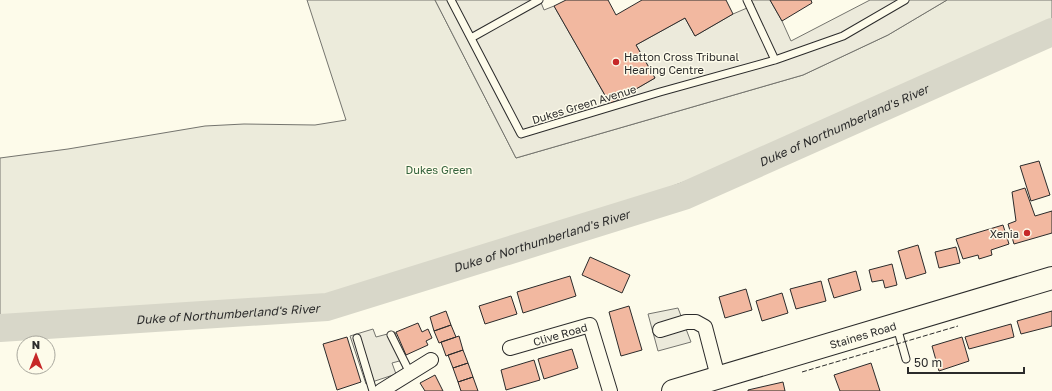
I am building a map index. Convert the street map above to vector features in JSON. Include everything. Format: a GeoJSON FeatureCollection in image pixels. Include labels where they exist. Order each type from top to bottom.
{"type":"FeatureCollection","features":[{"type":"Feature","properties":{"kind":"main road","name":"Staines Road"},"geometry":{"type":"LineString","coordinates":[[673,391],[1052,278]]}},
{"type":"Feature","properties":{"kind":"street"},"geometry":{"type":"LineString","coordinates":[[660,330],[686,322],[696,322],[705,327],[718,377]]}},
{"type":"Feature","properties":{"kind":"street","name":"Clive Road"},"geometry":{"type":"LineString","coordinates":[[510,348],[590,325],[610,391]]}},
{"type":"Feature","properties":{"kind":"street"},"geometry":{"type":"LineString","coordinates":[[381,391],[432,360]]}},
{"type":"Feature","properties":{"kind":"lane","name":"Dukes Green Avenue"},"geometry":{"type":"LineString","coordinates":[[451,0],[522,134],[660,92],[775,60],[843,36],[905,0]]}},
{"type":"Feature","properties":{"kind":"lane"},"geometry":{"type":"LineString","coordinates":[[471,38],[539,0]]}},
{"type":"Feature","properties":{"kind":"lane"},"geometry":{"type":"LineString","coordinates":[[747,0],[775,60]]}},
{"type":"Feature","properties":{"kind":"lane"},"geometry":{"type":"LineString","coordinates":[[896,324],[906,359]]}},
{"type":"Feature","properties":{"kind":"lane"},"geometry":{"type":"LineString","coordinates":[[391,335],[410,373]]}},
{"type":"Feature","properties":{"kind":"lane"},"geometry":{"type":"LineString","coordinates":[[357,338],[373,391]]}},
{"type":"Feature","properties":{"kind":"green space","name":"Dukes Green"},"geometry":{"type":"Polygon","coordinates":[[[307,0],[435,0],[516,158],[803,75],[888,35],[947,0],[1052,0],[1052,21],[772,149],[614,208],[322,299],[131,313],[0,318],[0,158],[68,149],[205,126],[244,124],[315,125],[346,120],[307,0]]]}},
{"type":"Feature","properties":{"kind":"shaded area"},"geometry":{"type":"Polygon","coordinates":[[[435,0],[540,0],[544,10],[554,6],[610,104],[655,78],[636,45],[685,18],[695,36],[733,14],[754,5],[751,0],[770,0],[791,41],[870,0],[947,0],[888,35],[803,75],[516,158],[435,0]]]}},
{"type":"Feature","properties":{"kind":"shaded area"},"geometry":{"type":"Polygon","coordinates":[[[678,308],[691,342],[658,351],[648,314],[678,308]]]}},
{"type":"Feature","properties":{"kind":"shaded area"},"geometry":{"type":"Polygon","coordinates":[[[373,329],[376,337],[395,332],[403,360],[392,363],[396,374],[366,384],[350,336],[373,329]]]}},
{"type":"Feature","properties":{"kind":"building","name":"Hatton Cross Tribunal Hearing Centre"},"geometry":{"type":"Polygon","coordinates":[[[566,0],[608,0],[616,15],[642,0],[726,0],[733,14],[695,36],[685,18],[636,45],[655,78],[610,104],[554,6],[566,0]]]}},
{"type":"Feature","properties":{"kind":"building"},"geometry":{"type":"Polygon","coordinates":[[[770,0],[811,0],[812,3],[782,21],[770,0]]]}},
{"type":"Feature","properties":{"kind":"building"},"geometry":{"type":"Polygon","coordinates":[[[1039,161],[1050,195],[1031,201],[1020,166],[1039,161]]]}},
{"type":"Feature","properties":{"kind":"building"},"geometry":{"type":"Polygon","coordinates":[[[1025,188],[1035,216],[1052,211],[1052,233],[1014,244],[1008,224],[1016,221],[1012,192],[1025,188]]]}},
{"type":"Feature","properties":{"kind":"building"},"geometry":{"type":"Polygon","coordinates":[[[1003,225],[1009,244],[991,250],[992,255],[979,259],[978,255],[963,259],[956,239],[1003,225]]]}},
{"type":"Feature","properties":{"kind":"building"},"geometry":{"type":"Polygon","coordinates":[[[918,245],[926,273],[906,279],[898,251],[918,245]]]}},
{"type":"Feature","properties":{"kind":"building"},"geometry":{"type":"Polygon","coordinates":[[[956,247],[960,263],[939,268],[935,252],[956,247]]]}},
{"type":"Feature","properties":{"kind":"building"},"geometry":{"type":"Polygon","coordinates":[[[590,257],[630,275],[622,293],[582,275],[590,257]]]}},
{"type":"Feature","properties":{"kind":"building"},"geometry":{"type":"Polygon","coordinates":[[[892,264],[897,285],[885,288],[883,280],[872,282],[869,270],[892,264]]]}},
{"type":"Feature","properties":{"kind":"building"},"geometry":{"type":"Polygon","coordinates":[[[856,271],[861,290],[834,298],[828,279],[856,271]]]}},
{"type":"Feature","properties":{"kind":"building"},"geometry":{"type":"Polygon","coordinates":[[[570,276],[576,296],[523,313],[517,292],[570,276]]]}},
{"type":"Feature","properties":{"kind":"building"},"geometry":{"type":"Polygon","coordinates":[[[821,281],[826,301],[796,309],[790,289],[821,281]]]}},
{"type":"Feature","properties":{"kind":"building"},"geometry":{"type":"Polygon","coordinates":[[[746,289],[752,310],[725,318],[719,297],[746,289]]]}},
{"type":"Feature","properties":{"kind":"building"},"geometry":{"type":"Polygon","coordinates":[[[782,293],[788,313],[762,321],[756,301],[782,293]]]}},
{"type":"Feature","properties":{"kind":"building"},"geometry":{"type":"Polygon","coordinates":[[[511,296],[517,314],[485,324],[479,306],[511,296]]]}},
{"type":"Feature","properties":{"kind":"building"},"geometry":{"type":"Polygon","coordinates":[[[629,306],[642,350],[621,356],[609,312],[629,306]]]}},
{"type":"Feature","properties":{"kind":"building"},"geometry":{"type":"Polygon","coordinates":[[[446,311],[451,325],[434,331],[430,317],[446,311]]]}},
{"type":"Feature","properties":{"kind":"building"},"geometry":{"type":"Polygon","coordinates":[[[1052,311],[1052,326],[1021,334],[1017,321],[1052,311]]]}},
{"type":"Feature","properties":{"kind":"building"},"geometry":{"type":"Polygon","coordinates":[[[418,323],[422,332],[428,329],[432,338],[426,341],[428,345],[406,355],[396,332],[418,323]]]}},
{"type":"Feature","properties":{"kind":"building"},"geometry":{"type":"Polygon","coordinates":[[[1011,324],[1014,337],[969,349],[965,337],[1011,324]]]}},
{"type":"Feature","properties":{"kind":"building"},"geometry":{"type":"Polygon","coordinates":[[[451,325],[456,337],[439,343],[434,331],[451,325]]]}},
{"type":"Feature","properties":{"kind":"building"},"geometry":{"type":"Polygon","coordinates":[[[459,336],[463,350],[446,356],[441,342],[459,336]]]}},
{"type":"Feature","properties":{"kind":"building"},"geometry":{"type":"Polygon","coordinates":[[[347,337],[361,382],[337,390],[323,344],[347,337]]]}},
{"type":"Feature","properties":{"kind":"building"},"geometry":{"type":"Polygon","coordinates":[[[962,337],[969,361],[939,371],[932,346],[962,337]]]}},
{"type":"Feature","properties":{"kind":"building"},"geometry":{"type":"Polygon","coordinates":[[[572,349],[578,368],[544,379],[538,359],[572,349]]]}},
{"type":"Feature","properties":{"kind":"building"},"geometry":{"type":"Polygon","coordinates":[[[463,350],[468,363],[453,368],[448,355],[463,350]]]}},
{"type":"Feature","properties":{"kind":"building"},"geometry":{"type":"Polygon","coordinates":[[[534,360],[540,380],[506,390],[501,370],[534,360]]]}},
{"type":"Feature","properties":{"kind":"building"},"geometry":{"type":"Polygon","coordinates":[[[468,363],[473,377],[458,382],[453,368],[468,363]]]}},
{"type":"Feature","properties":{"kind":"building"},"geometry":{"type":"Polygon","coordinates":[[[871,363],[880,391],[840,391],[834,375],[871,363]]]}},
{"type":"Feature","properties":{"kind":"building"},"geometry":{"type":"Polygon","coordinates":[[[435,375],[443,391],[425,391],[420,383],[435,375]]]}},
{"type":"Feature","properties":{"kind":"building"},"geometry":{"type":"Polygon","coordinates":[[[473,377],[478,391],[461,391],[458,382],[473,377]]]}},
{"type":"Feature","properties":{"kind":"building"},"geometry":{"type":"Polygon","coordinates":[[[783,382],[785,391],[748,391],[748,390],[783,382]]]}},
{"type":"Feature","properties":{"kind":"waterway","name":"Duke of Northumberland's River"},"geometry":{"type":"LineString","coordinates":[[0,328],[327,307],[684,196],[1052,32]]}},
{"type":"Feature","properties":{"kind":"fence"},"geometry":{"type":"LineString","coordinates":[[802,372],[958,326]]}},
{"type":"Feature","properties":{"kind":"place","name":"Hatton Cross Tribunal Hearing Centre"},"geometry":{"type":"Point","coordinates":[616,62]}},
{"type":"Feature","properties":{"kind":"place","name":"Xenia"},"geometry":{"type":"Point","coordinates":[1027,233]}}]}
